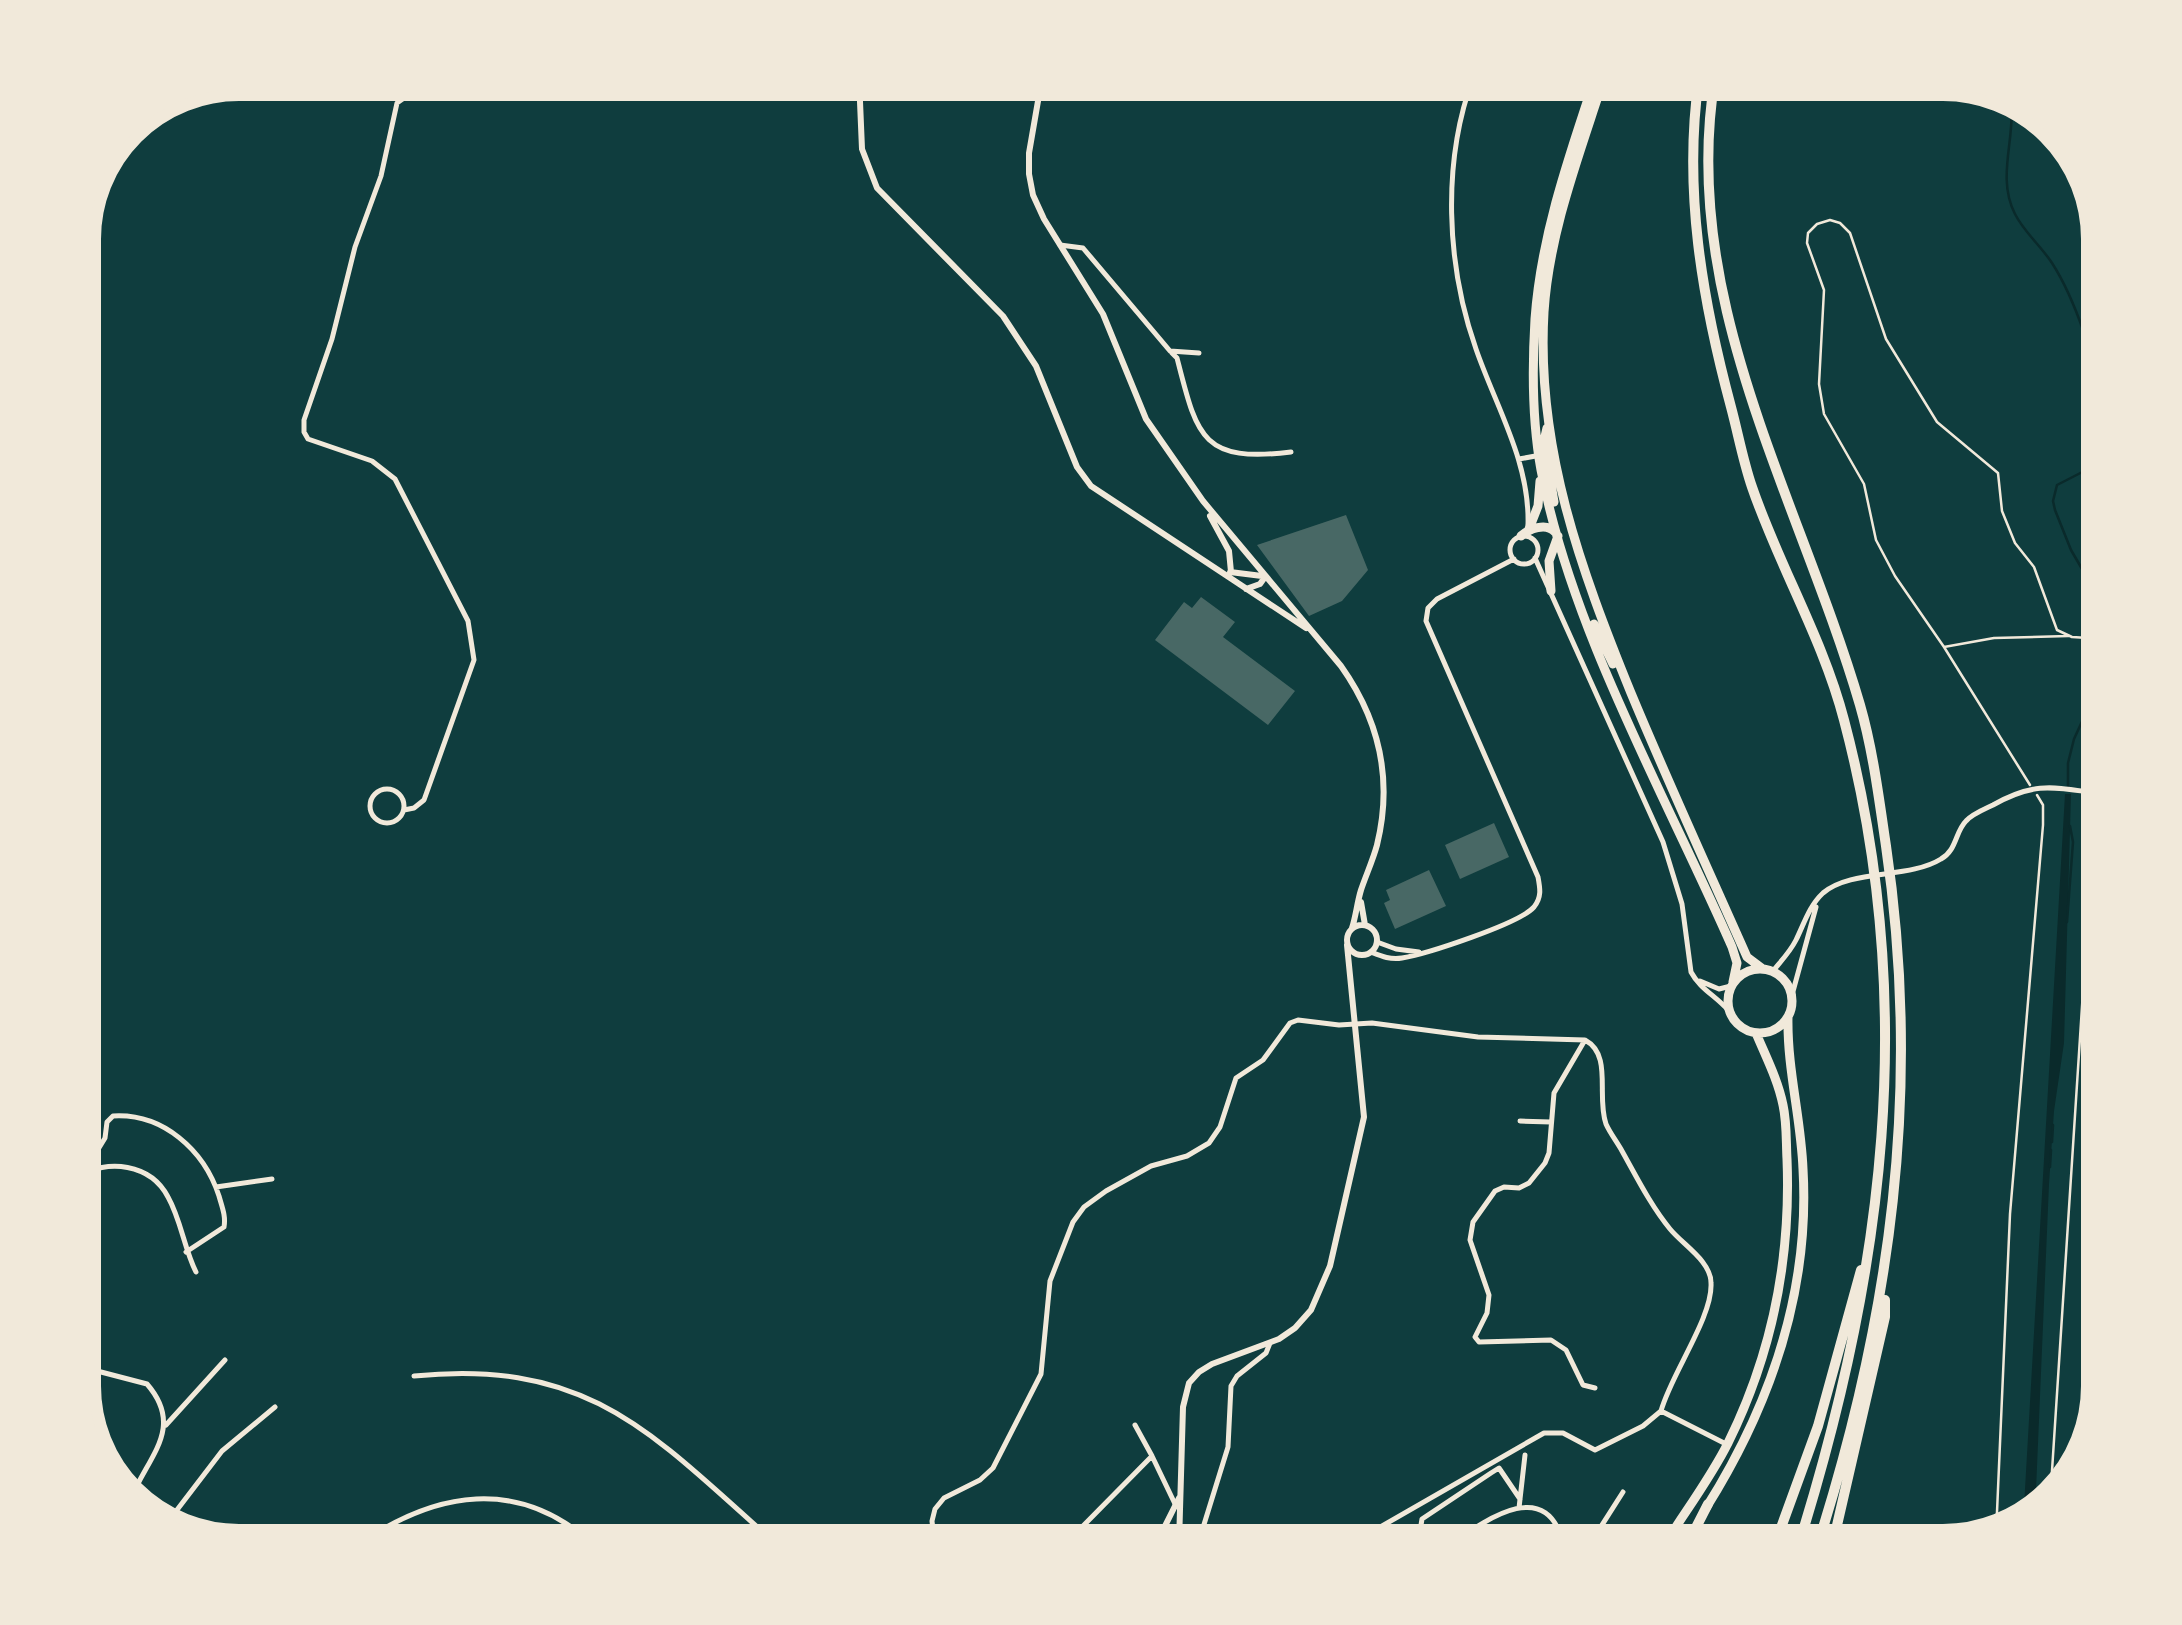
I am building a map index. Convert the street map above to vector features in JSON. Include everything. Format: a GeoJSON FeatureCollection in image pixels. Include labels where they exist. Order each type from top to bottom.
{"type":"FeatureCollection","features":[{"type":"Feature","properties":{"kind":"highway"},"geometry":{"type":"LineString","coordinates":[[1697,95],[1694,200],[1712,336],[1752,486],[1818,644],[1844,718],[1871,861],[1884,1014],[1884,1110],[1875,1216],[1848,1371],[1803,1530]]}},
{"type":"Feature","properties":{"kind":"highway"},"geometry":{"type":"LineString","coordinates":[[1713,95],[1709,135],[1713,232],[1730,328],[1759,422],[1829,607],[1861,709],[1891,875],[1900,966],[1903,1071],[1898,1174],[1885,1277],[1845,1456],[1822,1530]]}},
{"type":"Feature","properties":{"kind":"highway"},"geometry":{"type":"LineString","coordinates":[[1780,1530],[1818,1426],[1875,1216]]}},
{"type":"Feature","properties":{"kind":"highway"},"geometry":{"type":"LineString","coordinates":[[1836,1530],[1885,1316],[1885,1277]]}},
{"type":"Feature","properties":{"kind":"highway"},"geometry":{"type":"LineString","coordinates":[[1693,1530],[1708,1504]]}},
{"type":"Feature","properties":{"kind":"main road"},"geometry":{"type":"LineString","coordinates":[[1551,591],[1549,561],[1560,528],[1543,455],[1534,359],[1538,292],[1558,198],[1590,95]]}},
{"type":"Feature","properties":{"kind":"main road"},"geometry":{"type":"LineString","coordinates":[[1599,95],[1568,192],[1547,288],[1544,356],[1554,460],[1563,507],[1587,581],[1660,761],[1748,956],[1788,985],[1792,995],[1789,1061],[1800,1120],[1804,1173],[1797,1283],[1768,1390],[1708,1504]]}},
{"type":"Feature","properties":{"kind":"main road"},"geometry":{"type":"LineString","coordinates":[[1526,532],[1538,506],[1550,416]]}},
{"type":"Feature","properties":{"kind":"main road"},"geometry":{"type":"LineString","coordinates":[[1541,468],[1579,604],[1732,947],[1736,963],[1728,1010],[1739,1026],[1756,1033],[1774,1030],[1788,1018]]}},
{"type":"Feature","properties":{"kind":"main road"},"geometry":{"type":"LineString","coordinates":[[1526,532],[1552,528],[1558,537],[1673,805],[1696,843]]}},
{"type":"Feature","properties":{"kind":"main road"},"geometry":{"type":"LineString","coordinates":[[1732,984],[1746,971],[1768,970]]}},
{"type":"Feature","properties":{"kind":"main road"},"geometry":{"type":"LineString","coordinates":[[1674,1530],[1727,1444],[1756,1375],[1776,1307],[1789,1200],[1784,1107],[1756,1033]]}},
{"type":"Feature","properties":{"kind":"street"},"geometry":{"type":"LineString","coordinates":[[404,810],[403,800],[391,790],[376,794],[370,804],[372,814],[386,823],[424,800],[474,660],[468,621],[395,479],[372,461],[308,440],[304,420],[381,176],[398,104],[410,95]]}},
{"type":"Feature","properties":{"kind":"street"},"geometry":{"type":"LineString","coordinates":[[860,95],[862,148],[877,188],[1012,329],[1036,366],[1077,467],[1091,486],[1244,590],[1311,630]]}},
{"type":"Feature","properties":{"kind":"street"},"geometry":{"type":"LineString","coordinates":[[1039,95],[1028,153],[1033,194],[1103,314],[1146,419],[1203,501],[1359,692],[1379,744],[1384,774],[1382,824],[1347,945],[1364,1118],[1330,1266],[1311,1310],[1295,1328],[1212,1364],[1198,1372],[1190,1383],[1183,1407],[1181,1530]]}},
{"type":"Feature","properties":{"kind":"street"},"geometry":{"type":"LineString","coordinates":[[1468,95],[1460,120],[1453,174],[1452,218],[1460,292],[1476,350],[1519,459],[1528,500],[1526,532],[1536,542],[1535,558],[1663,842],[1682,904],[1693,976],[1728,1010]]}},
{"type":"Feature","properties":{"kind":"street"},"geometry":{"type":"LineString","coordinates":[[1060,245],[1083,248],[1178,358],[1194,422],[1208,438],[1223,449],[1252,457],[1291,452]]}},
{"type":"Feature","properties":{"kind":"street"},"geometry":{"type":"LineString","coordinates":[[1170,352],[1199,353]]}},
{"type":"Feature","properties":{"kind":"street"},"geometry":{"type":"LineString","coordinates":[[1519,459],[1543,455]]}},
{"type":"Feature","properties":{"kind":"street"},"geometry":{"type":"LineString","coordinates":[[1203,501],[1229,551],[1231,572]]}},
{"type":"Feature","properties":{"kind":"street"},"geometry":{"type":"LineString","coordinates":[[1514,559],[1511,546],[1526,532]]}},
{"type":"Feature","properties":{"kind":"street"},"geometry":{"type":"LineString","coordinates":[[1514,559],[1522,563],[1535,558]]}},
{"type":"Feature","properties":{"kind":"street"},"geometry":{"type":"LineString","coordinates":[[1347,945],[1358,954],[1371,952],[1386,958],[1422,952],[1520,918],[1534,906],[1541,892],[1538,877],[1426,622],[1428,608],[1437,598],[1514,559]]}},
{"type":"Feature","properties":{"kind":"street"},"geometry":{"type":"LineString","coordinates":[[1214,569],[1264,576]]}},
{"type":"Feature","properties":{"kind":"street"},"geometry":{"type":"LineString","coordinates":[[1244,590],[1260,584],[1264,576]]}},
{"type":"Feature","properties":{"kind":"street"},"geometry":{"type":"LineString","coordinates":[[1768,970],[1794,944],[1818,898],[1840,884],[1941,860],[1952,850],[1965,822],[2014,793],[2031,787],[2087,791]]}},
{"type":"Feature","properties":{"kind":"street"},"geometry":{"type":"LineString","coordinates":[[1359,896],[1365,925],[1374,931],[1377,942],[1371,952]]}},
{"type":"Feature","properties":{"kind":"street"},"geometry":{"type":"LineString","coordinates":[[1792,995],[1818,898]]}},
{"type":"Feature","properties":{"kind":"street"},"geometry":{"type":"LineString","coordinates":[[1352,928],[1365,925]]}},
{"type":"Feature","properties":{"kind":"street"},"geometry":{"type":"LineString","coordinates":[[1377,942],[1396,950],[1422,952]]}},
{"type":"Feature","properties":{"kind":"street"},"geometry":{"type":"LineString","coordinates":[[1348,972],[1358,954]]}},
{"type":"Feature","properties":{"kind":"street"},"geometry":{"type":"LineString","coordinates":[[1693,976],[1719,989],[1732,984]]}},
{"type":"Feature","properties":{"kind":"street"},"geometry":{"type":"LineString","coordinates":[[933,1530],[935,1509],[944,1498],[980,1480],[993,1468],[1042,1374],[1050,1281],[1073,1222],[1084,1207],[1151,1166],[1187,1156],[1209,1143],[1220,1126],[1236,1078],[1262,1060],[1290,1023],[1372,1022],[1478,1037],[1585,1040],[1595,1044],[1600,1053],[1600,1094],[1606,1124],[1668,1228],[1711,1276],[1712,1289],[1698,1327],[1661,1410],[1643,1426],[1595,1450],[1563,1433],[1544,1433],[1375,1530]]}},
{"type":"Feature","properties":{"kind":"street"},"geometry":{"type":"LineString","coordinates":[[1585,1040],[1554,1093],[1545,1163],[1529,1183],[1495,1191],[1473,1222],[1470,1240],[1488,1295],[1487,1313],[1475,1336],[1484,1343],[1551,1340],[1566,1350],[1583,1385],[1595,1388]]}},
{"type":"Feature","properties":{"kind":"street"},"geometry":{"type":"LineString","coordinates":[[95,1152],[112,1116],[127,1116],[174,1132],[198,1154],[216,1186],[225,1215],[224,1227],[186,1252]]}},
{"type":"Feature","properties":{"kind":"street"},"geometry":{"type":"LineString","coordinates":[[1520,1122],[1552,1122]]}},
{"type":"Feature","properties":{"kind":"street"},"geometry":{"type":"LineString","coordinates":[[95,1170],[124,1166],[144,1172],[168,1196],[196,1272]]}},
{"type":"Feature","properties":{"kind":"street"},"geometry":{"type":"LineString","coordinates":[[216,1186],[272,1179]]}},
{"type":"Feature","properties":{"kind":"street"},"geometry":{"type":"LineString","coordinates":[[1202,1530],[1228,1446],[1231,1386],[1237,1376],[1266,1353],[1270,1342]]}},
{"type":"Feature","properties":{"kind":"street"},"geometry":{"type":"LineString","coordinates":[[164,1427],[225,1360]]}},
{"type":"Feature","properties":{"kind":"street"},"geometry":{"type":"LineString","coordinates":[[95,1370],[146,1384],[163,1408],[164,1427],[158,1447],[137,1487]]}},
{"type":"Feature","properties":{"kind":"street"},"geometry":{"type":"LineString","coordinates":[[414,1376],[492,1372],[546,1382],[601,1403],[645,1431],[760,1530]]}},
{"type":"Feature","properties":{"kind":"street"},"geometry":{"type":"LineString","coordinates":[[174,1514],[222,1450],[275,1408]]}},
{"type":"Feature","properties":{"kind":"street"},"geometry":{"type":"LineString","coordinates":[[1661,1410],[1727,1444]]}},
{"type":"Feature","properties":{"kind":"street"},"geometry":{"type":"LineString","coordinates":[[1134,1425],[1176,1507]]}},
{"type":"Feature","properties":{"kind":"street"},"geometry":{"type":"LineString","coordinates":[[1518,1508],[1525,1454]]}},
{"type":"Feature","properties":{"kind":"street"},"geometry":{"type":"LineString","coordinates":[[1081,1530],[1152,1456]]}},
{"type":"Feature","properties":{"kind":"street"},"geometry":{"type":"LineString","coordinates":[[1424,1530],[1422,1518],[1500,1468],[1520,1499]]}},
{"type":"Feature","properties":{"kind":"street"},"geometry":{"type":"LineString","coordinates":[[1163,1530],[1182,1492]]}},
{"type":"Feature","properties":{"kind":"street"},"geometry":{"type":"LineString","coordinates":[[1599,1530],[1623,1492]]}},
{"type":"Feature","properties":{"kind":"street"},"geometry":{"type":"LineString","coordinates":[[384,1530],[412,1512],[477,1498],[525,1504],[551,1515],[571,1530]]}},
{"type":"Feature","properties":{"kind":"street"},"geometry":{"type":"LineString","coordinates":[[1472,1530],[1495,1514],[1518,1508],[1538,1510],[1559,1530]]}},
{"type":"Feature","properties":{"kind":"path"},"geometry":{"type":"LineString","coordinates":[[1997,1519],[2010,1214],[2043,806],[1895,576],[1876,540],[1864,484],[1824,414],[1819,384],[1824,290],[1808,243],[1808,233],[1818,224],[1830,220],[1850,232],[1886,339],[1937,422],[1998,473],[2002,511],[2015,543],[2034,567],[2057,630],[2070,637]]}},
{"type":"Feature","properties":{"kind":"path"},"geometry":{"type":"LineString","coordinates":[[1944,647],[1994,638],[2087,638]]}},
{"type":"Feature","properties":{"kind":"path"},"geometry":{"type":"LineString","coordinates":[[2051,1481],[2087,929]]}},
{"type":"Feature","properties":{"kind":"water"},"geometry":{"type":"Polygon","coordinates":[[[2065,794],[2071,794],[2064,1043],[2049,1184],[2036,1496],[2024,1504],[2065,794]]]}},
{"type":"Feature","properties":{"kind":"building"},"geometry":{"type":"Polygon","coordinates":[[[1346,515],[1368,570],[1342,601],[1309,616],[1257,545],[1346,515]]]}},
{"type":"Feature","properties":{"kind":"building"},"geometry":{"type":"Polygon","coordinates":[[[1201,597],[1235,622],[1223,637],[1295,691],[1268,725],[1155,640],[1184,602],[1192,608],[1201,597]]]}},
{"type":"Feature","properties":{"kind":"building"},"geometry":{"type":"Polygon","coordinates":[[[1494,823],[1509,857],[1460,879],[1445,845],[1494,823]]]}},
{"type":"Feature","properties":{"kind":"building"},"geometry":{"type":"Polygon","coordinates":[[[1429,870],[1446,906],[1395,929],[1384,903],[1390,900],[1386,890],[1429,870]]]}},
{"type":"Feature","properties":{"kind":"waterway"},"geometry":{"type":"LineString","coordinates":[[2012,113],[2007,172],[2010,200],[2019,221],[2052,263],[2087,343]]}},
{"type":"Feature","properties":{"kind":"waterway"},"geometry":{"type":"LineString","coordinates":[[2087,470],[2057,485],[2053,501],[2071,550],[2087,578]]}},
{"type":"Feature","properties":{"kind":"waterway"},"geometry":{"type":"LineString","coordinates":[[2068,788],[2068,763],[2087,711]]}},
{"type":"Feature","properties":{"kind":"waterway"},"geometry":{"type":"LineString","coordinates":[[2067,922],[2073,842],[2070,826]]}},
{"type":"Feature","properties":{"kind":"waterway"},"geometry":{"type":"LineString","coordinates":[[2052,1142],[2053,1125]]}},
{"type":"Feature","properties":{"kind":"waterway"},"geometry":{"type":"LineString","coordinates":[[2050,1167],[2051,1150]]}}]}
